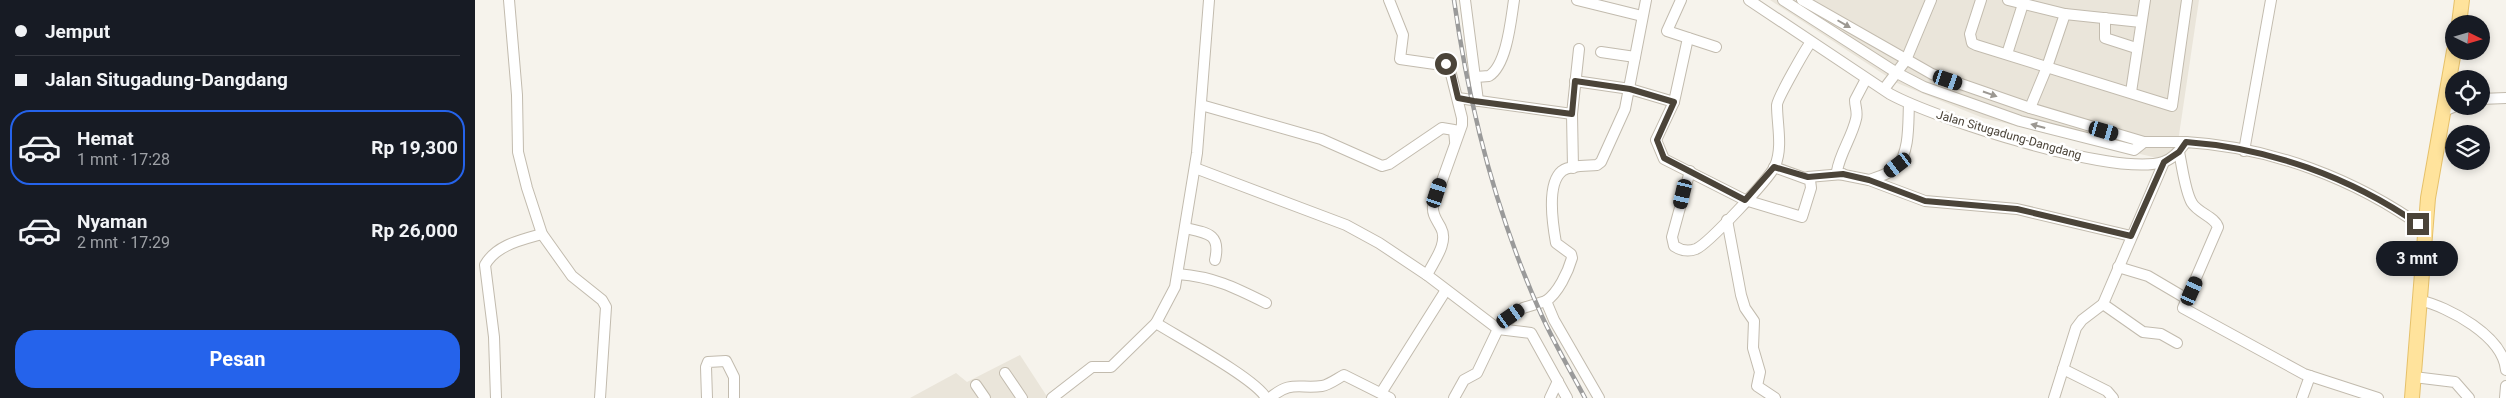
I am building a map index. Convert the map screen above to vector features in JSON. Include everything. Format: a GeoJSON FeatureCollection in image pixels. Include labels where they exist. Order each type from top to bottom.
{"type":"FeatureCollection","features":[{"type":"Feature","properties":{"kind":"main road"},"geometry":{"type":"LineString","coordinates":[[2460,15],[2462,0]]}},
{"type":"Feature","properties":{"kind":"main road"},"geometry":{"type":"LineString","coordinates":[[2412,398],[2425,229],[2433,163],[2448,115]]}},
{"type":"Feature","properties":{"kind":"street"},"geometry":{"type":"LineString","coordinates":[[509,0],[517,95],[518,152],[542,234],[572,276],[601,300],[606,307],[600,398]]}},
{"type":"Feature","properties":{"kind":"street"},"geometry":{"type":"LineString","coordinates":[[1052,398],[1092,367],[1111,367],[1156,323],[1172,295],[1178,274],[1195,168],[1209,0]]}},
{"type":"Feature","properties":{"kind":"street"},"geometry":{"type":"LineString","coordinates":[[1389,0],[1403,35],[1400,59],[1449,66],[1458,98],[1462,122],[1432,210],[1442,229],[1443,244],[1427,275]]}},
{"type":"Feature","properties":{"kind":"street"},"geometry":{"type":"LineString","coordinates":[[1465,0],[1478,102]]}},
{"type":"Feature","properties":{"kind":"street"},"geometry":{"type":"LineString","coordinates":[[1476,77],[1492,75],[1497,67],[1511,26],[1514,0]]}},
{"type":"Feature","properties":{"kind":"street"},"geometry":{"type":"LineString","coordinates":[[1577,0],[1642,16]]}},
{"type":"Feature","properties":{"kind":"street"},"geometry":{"type":"LineString","coordinates":[[1454,398],[1464,380],[1477,373],[1498,329],[1523,308],[1551,298],[1562,280],[1572,258],[1571,254],[1556,243],[1551,214],[1558,176],[1563,170],[1601,162],[1625,109],[1646,0]]}},
{"type":"Feature","properties":{"kind":"street"},"geometry":{"type":"LineString","coordinates":[[1681,0],[1667,30],[1716,48]]}},
{"type":"Feature","properties":{"kind":"street","name":"Jalan Situgadung-Dangdang"},"geometry":{"type":"LineString","coordinates":[[1749,0],[1866,78],[1909,104],[2039,146],[2088,158],[2131,164],[2164,162]]}},
{"type":"Feature","properties":{"kind":"street"},"geometry":{"type":"LineString","coordinates":[[1783,0],[1897,73],[1924,87],[2020,121],[2133,150]]}},
{"type":"Feature","properties":{"kind":"street"},"geometry":{"type":"LineString","coordinates":[[1802,0],[1932,74],[2030,108],[2139,141],[2186,142],[2244,151],[2311,167],[2395,210],[2425,229]]}},
{"type":"Feature","properties":{"kind":"street"},"geometry":{"type":"LineString","coordinates":[[1884,89],[1906,60],[1931,0]]}},
{"type":"Feature","properties":{"kind":"street"},"geometry":{"type":"LineString","coordinates":[[1981,0],[1970,34],[1972,43],[2172,106],[2187,0]]}},
{"type":"Feature","properties":{"kind":"street"},"geometry":{"type":"LineString","coordinates":[[2008,0],[2065,14],[2141,22]]}},
{"type":"Feature","properties":{"kind":"street"},"geometry":{"type":"LineString","coordinates":[[2131,92],[2136,48],[2145,0]]}},
{"type":"Feature","properties":{"kind":"street"},"geometry":{"type":"LineString","coordinates":[[2244,151],[2271,0]]}},
{"type":"Feature","properties":{"kind":"street"},"geometry":{"type":"LineString","coordinates":[[2007,54],[2023,4]]}},
{"type":"Feature","properties":{"kind":"street"},"geometry":{"type":"LineString","coordinates":[[2030,108],[2065,14]]}},
{"type":"Feature","properties":{"kind":"street"},"geometry":{"type":"LineString","coordinates":[[2105,18],[2105,38],[2136,48]]}},
{"type":"Feature","properties":{"kind":"street"},"geometry":{"type":"LineString","coordinates":[[1688,38],[1674,102],[1657,140],[1664,158],[1745,200],[1802,217],[1811,188],[1811,182],[1808,177]]}},
{"type":"Feature","properties":{"kind":"street"},"geometry":{"type":"LineString","coordinates":[[1690,171],[1672,237],[1674,246],[1687,250],[1698,248],[1727,220],[1774,167],[1779,150],[1778,101],[1802,60],[1803,52],[1811,42]]}},
{"type":"Feature","properties":{"kind":"street"},"geometry":{"type":"LineString","coordinates":[[1573,168],[1572,114],[1579,49]]}},
{"type":"Feature","properties":{"kind":"street"},"geometry":{"type":"LineString","coordinates":[[1601,52],[1635,57]]}},
{"type":"Feature","properties":{"kind":"street"},"geometry":{"type":"LineString","coordinates":[[1866,78],[1855,100],[1857,108],[1856,121],[1837,170],[1838,173],[1869,180],[1925,201],[2017,209],[2131,236]]}},
{"type":"Feature","properties":{"kind":"street"},"geometry":{"type":"LineString","coordinates":[[1575,81],[1630,89],[1674,102]]}},
{"type":"Feature","properties":{"kind":"street"},"geometry":{"type":"LineString","coordinates":[[1458,98],[1572,114]]}},
{"type":"Feature","properties":{"kind":"street"},"geometry":{"type":"LineString","coordinates":[[2490,99],[2506,98]]}},
{"type":"Feature","properties":{"kind":"street"},"geometry":{"type":"LineString","coordinates":[[1869,180],[1889,172],[1898,165],[1907,134],[1909,104]]}},
{"type":"Feature","properties":{"kind":"street"},"geometry":{"type":"LineString","coordinates":[[1201,105],[1321,139],[1382,166],[1389,164],[1442,128],[1454,130],[1455,142]]}},
{"type":"Feature","properties":{"kind":"street"},"geometry":{"type":"LineString","coordinates":[[2131,164],[2133,150],[2139,141]]}},
{"type":"Feature","properties":{"kind":"street"},"geometry":{"type":"LineString","coordinates":[[2054,398],[2076,328],[2082,320],[2103,304],[2164,162],[2179,152],[2186,142]]}},
{"type":"Feature","properties":{"kind":"street"},"geometry":{"type":"LineString","coordinates":[[2179,152],[2191,202],[2219,227],[2183,308],[2310,376],[2378,398]]}},
{"type":"Feature","properties":{"kind":"street"},"geometry":{"type":"LineString","coordinates":[[1774,167],[1808,177],[1843,174]]}},
{"type":"Feature","properties":{"kind":"street"},"geometry":{"type":"LineString","coordinates":[[1195,168],[1329,216],[1371,238],[1427,275],[1498,329],[1534,335],[1567,398]]}},
{"type":"Feature","properties":{"kind":"street"},"geometry":{"type":"LineString","coordinates":[[1727,220],[1741,296],[1745,308],[1754,321],[1753,348],[1760,372],[1757,386],[1775,398]]}},
{"type":"Feature","properties":{"kind":"street"},"geometry":{"type":"LineString","coordinates":[[1185,228],[1213,237],[1217,241],[1218,246],[1215,260]]}},
{"type":"Feature","properties":{"kind":"street"},"geometry":{"type":"LineString","coordinates":[[496,398],[494,337],[485,265],[492,255],[503,248],[542,234]]}},
{"type":"Feature","properties":{"kind":"street"},"geometry":{"type":"LineString","coordinates":[[2118,267],[2148,276],[2187,299]]}},
{"type":"Feature","properties":{"kind":"street"},"geometry":{"type":"LineString","coordinates":[[1178,274],[1203,276],[1222,282],[1266,303]]}},
{"type":"Feature","properties":{"kind":"street"},"geometry":{"type":"LineString","coordinates":[[1270,398],[1281,389],[1289,386],[1324,386],[1344,375],[1385,396],[1446,290]]}},
{"type":"Feature","properties":{"kind":"street"},"geometry":{"type":"LineString","coordinates":[[2419,300],[2448,310],[2486,335],[2500,350],[2506,370]]}},
{"type":"Feature","properties":{"kind":"street"},"geometry":{"type":"LineString","coordinates":[[1546,301],[1553,320],[1599,398]]}},
{"type":"Feature","properties":{"kind":"street"},"geometry":{"type":"LineString","coordinates":[[2103,304],[2143,332],[2161,334],[2177,343]]}},
{"type":"Feature","properties":{"kind":"street"},"geometry":{"type":"LineString","coordinates":[[1156,323],[1243,377],[1261,390],[1266,398]]}},
{"type":"Feature","properties":{"kind":"street"},"geometry":{"type":"LineString","coordinates":[[707,398],[706,367],[708,362],[727,361],[734,377],[734,398]]}},
{"type":"Feature","properties":{"kind":"street"},"geometry":{"type":"LineString","coordinates":[[2063,369],[2107,391],[2113,398]]}},
{"type":"Feature","properties":{"kind":"street"},"geometry":{"type":"LineString","coordinates":[[1005,374],[1022,398]]}},
{"type":"Feature","properties":{"kind":"street"},"geometry":{"type":"LineString","coordinates":[[2302,398],[2310,376]]}},
{"type":"Feature","properties":{"kind":"street"},"geometry":{"type":"LineString","coordinates":[[2414,377],[2455,382],[2469,398]]}},
{"type":"Feature","properties":{"kind":"street"},"geometry":{"type":"LineString","coordinates":[[1550,398],[1559,381]]}},
{"type":"Feature","properties":{"kind":"street"},"geometry":{"type":"LineString","coordinates":[[976,384],[985,398]]}},
{"type":"Feature","properties":{"kind":"street"},"geometry":{"type":"LineString","coordinates":[[2505,398],[2506,386]]}},
{"type":"Feature","properties":{"kind":"shaded area"},"geometry":{"type":"Polygon","coordinates":[[[1770,0],[2199,0],[2175,162],[1983,118],[1897,83],[1770,0]]]}},
{"type":"Feature","properties":{"kind":"shaded area"},"geometry":{"type":"Polygon","coordinates":[[[1020,355],[1048,398],[910,398],[956,373],[967,382],[1020,355]]]}},
{"type":"Feature","properties":{"kind":"railway"},"geometry":{"type":"LineString","coordinates":[[1454,0],[1460,40],[1477,121],[1498,200],[1525,277],[1541,314],[1585,398]]}},
{"type":"Feature","properties":{"kind":"route"},"geometry":{"type":"LineString","coordinates":[[1446,64],[1451,68],[1458,98],[1474,101],[1572,114],[1575,81],[1630,89],[1674,102],[1657,140],[1664,158],[1745,200],[1774,167],[1808,177],[1843,174],[1869,180],[1925,201],[2017,209],[2131,236],[2164,162],[2179,152],[2186,142],[2237,149],[2311,167],[2334,177],[2418,224]]}}]}
